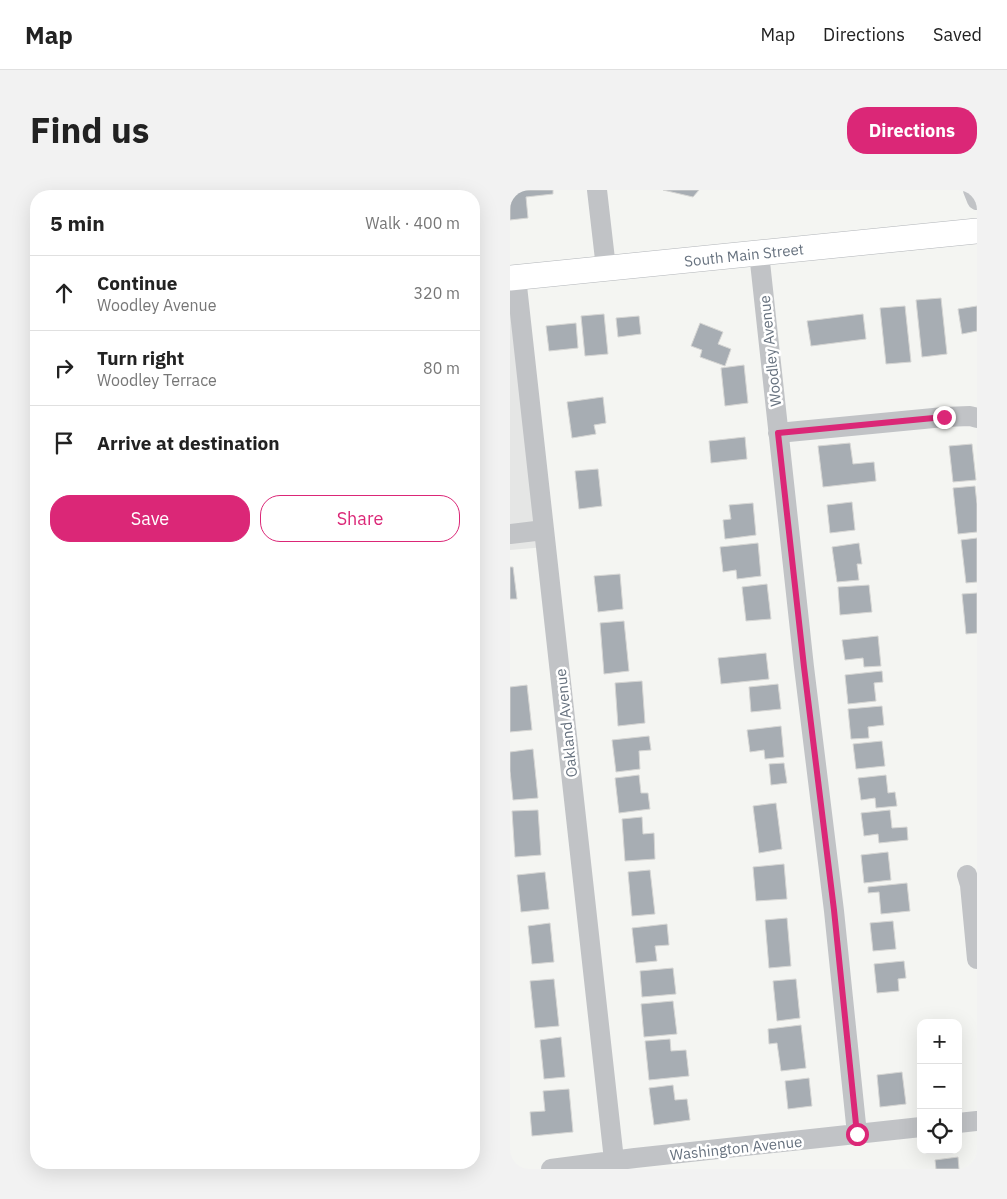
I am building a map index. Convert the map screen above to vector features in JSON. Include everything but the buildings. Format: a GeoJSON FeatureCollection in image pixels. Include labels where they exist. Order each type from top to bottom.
{"type":"FeatureCollection","features":[{"type":"Feature","properties":{"kind":"main road","name":"South Main Street"},"geometry":{"type":"LineString","coordinates":[[513,278],[977,231]]}},
{"type":"Feature","properties":{"kind":"street"},"geometry":{"type":"LineString","coordinates":[[597,190],[606,268]]}},
{"type":"Feature","properties":{"kind":"street"},"geometry":{"type":"LineString","coordinates":[[973,190],[977,200]]}},
{"type":"Feature","properties":{"kind":"street","name":"Woodley Avenue"},"geometry":{"type":"LineString","coordinates":[[759,253],[804,667],[834,910],[857,1134]]}},
{"type":"Feature","properties":{"kind":"street","name":"Oakland Avenue"},"geometry":{"type":"LineString","coordinates":[[513,278],[544,530],[614,1165]]}},
{"type":"Feature","properties":{"kind":"street"},"geometry":{"type":"LineString","coordinates":[[778,433],[944,417],[970,416],[977,418]]}},
{"type":"Feature","properties":{"kind":"street"},"geometry":{"type":"LineString","coordinates":[[510,534],[544,530]]}},
{"type":"Feature","properties":{"kind":"street"},"geometry":{"type":"LineString","coordinates":[[968,875],[977,959]]}},
{"type":"Feature","properties":{"kind":"street"},"geometry":{"type":"LineString","coordinates":[[962,1123],[977,1121]]}},
{"type":"Feature","properties":{"kind":"street","name":"Washington Avenue"},"geometry":{"type":"LineString","coordinates":[[551,1169],[614,1165],[917,1127]]}},
{"type":"Feature","properties":{"kind":"shaded area"},"geometry":{"type":"Polygon","coordinates":[[[510,278],[546,547],[510,550],[510,278]]]}},
{"type":"Feature","properties":{"kind":"route"},"geometry":{"type":"LineString","coordinates":[[857,1134],[834,910],[778,433],[944,417]]}}]}
